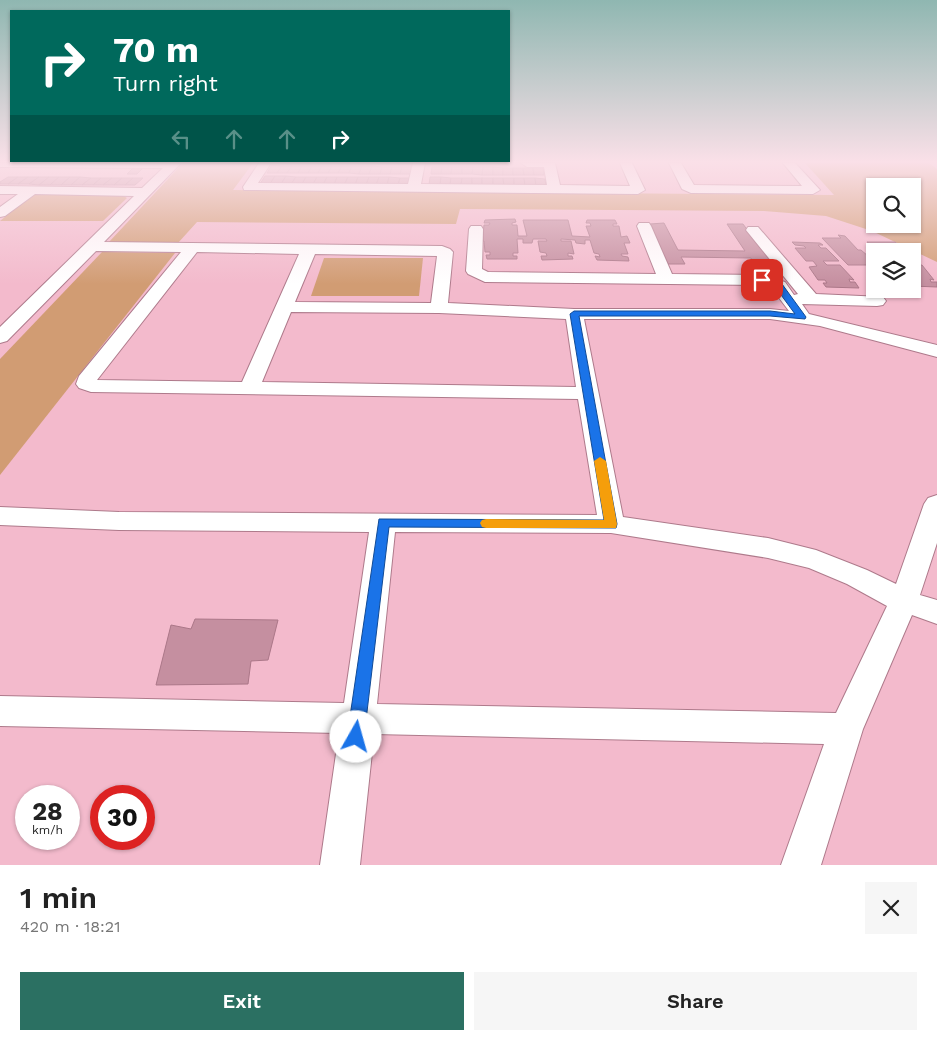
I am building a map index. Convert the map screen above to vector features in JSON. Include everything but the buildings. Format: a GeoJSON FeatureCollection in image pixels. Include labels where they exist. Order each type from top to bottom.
{"type":"FeatureCollection","features":[{"type":"Feature","properties":{"kind":"street"},"geometry":{"type":"LineString","coordinates":[[0,213],[14,203]]}},
{"type":"Feature","properties":{"kind":"street"},"geometry":{"type":"LineString","coordinates":[[0,337],[135,203]]}},
{"type":"Feature","properties":{"kind":"street"},"geometry":{"type":"LineString","coordinates":[[644,226],[666,279]]}},
{"type":"Feature","properties":{"kind":"street"},"geometry":{"type":"LineString","coordinates":[[476,229],[474,271],[485,277],[762,280],[777,284],[802,317]]}},
{"type":"Feature","properties":{"kind":"street"},"geometry":{"type":"LineString","coordinates":[[753,230],[811,299]]}},
{"type":"Feature","properties":{"kind":"street"},"geometry":{"type":"LineString","coordinates":[[92,246],[443,251],[445,252],[439,308]]}},
{"type":"Feature","properties":{"kind":"street"},"geometry":{"type":"LineString","coordinates":[[192,248],[86,380],[86,384],[91,386],[249,389],[588,393]]}},
{"type":"Feature","properties":{"kind":"street"},"geometry":{"type":"LineString","coordinates":[[249,389],[309,249]]}},
{"type":"Feature","properties":{"kind":"street"},"geometry":{"type":"LineString","coordinates":[[789,299],[877,301]]}},
{"type":"Feature","properties":{"kind":"street"},"geometry":{"type":"LineString","coordinates":[[285,307],[439,308],[574,314],[770,314],[802,317],[937,351]]}},
{"type":"Feature","properties":{"kind":"street"},"geometry":{"type":"LineString","coordinates":[[574,314],[611,524]]}},
{"type":"Feature","properties":{"kind":"street"},"geometry":{"type":"LineString","coordinates":[[801,865],[846,729],[904,602],[937,504]]}},
{"type":"Feature","properties":{"kind":"street"},"geometry":{"type":"LineString","coordinates":[[0,516],[119,521],[611,524],[768,548],[816,560],[857,577],[904,602],[937,612]]}},
{"type":"Feature","properties":{"kind":"street"},"geometry":{"type":"LineString","coordinates":[[340,865],[383,522]]}},
{"type":"Feature","properties":{"kind":"street"},"geometry":{"type":"LineString","coordinates":[[0,711],[846,729]]}},
{"type":"Feature","properties":{"kind":"shaded area"},"geometry":{"type":"Polygon","coordinates":[[[21,203],[121,203],[103,221],[0,221],[21,203]]]}},
{"type":"Feature","properties":{"kind":"shaded area"},"geometry":{"type":"Polygon","coordinates":[[[145,203],[866,203],[866,229],[826,216],[764,211],[460,209],[456,224],[197,222],[178,243],[109,242],[145,203]]]}},
{"type":"Feature","properties":{"kind":"shaded area"},"geometry":{"type":"Polygon","coordinates":[[[921,203],[937,203],[937,262],[921,254],[921,243],[897,243],[876,233],[921,233],[921,203]]]}},
{"type":"Feature","properties":{"kind":"shaded area"},"geometry":{"type":"Polygon","coordinates":[[[102,252],[175,253],[0,475],[0,359],[102,252]]]}},
{"type":"Feature","properties":{"kind":"shaded area"},"geometry":{"type":"Polygon","coordinates":[[[324,258],[423,258],[419,296],[311,296],[324,258]]]}},
{"type":"Feature","properties":{"kind":"slow traffic"},"geometry":{"type":"LineString","coordinates":[[486,523],[611,524],[600,461]]}},
{"type":"Feature","properties":{"kind":"route"},"geometry":{"type":"LineString","coordinates":[[356,737],[383,522],[611,524],[574,314],[770,314],[802,317],[777,284],[762,280]]}}]}
